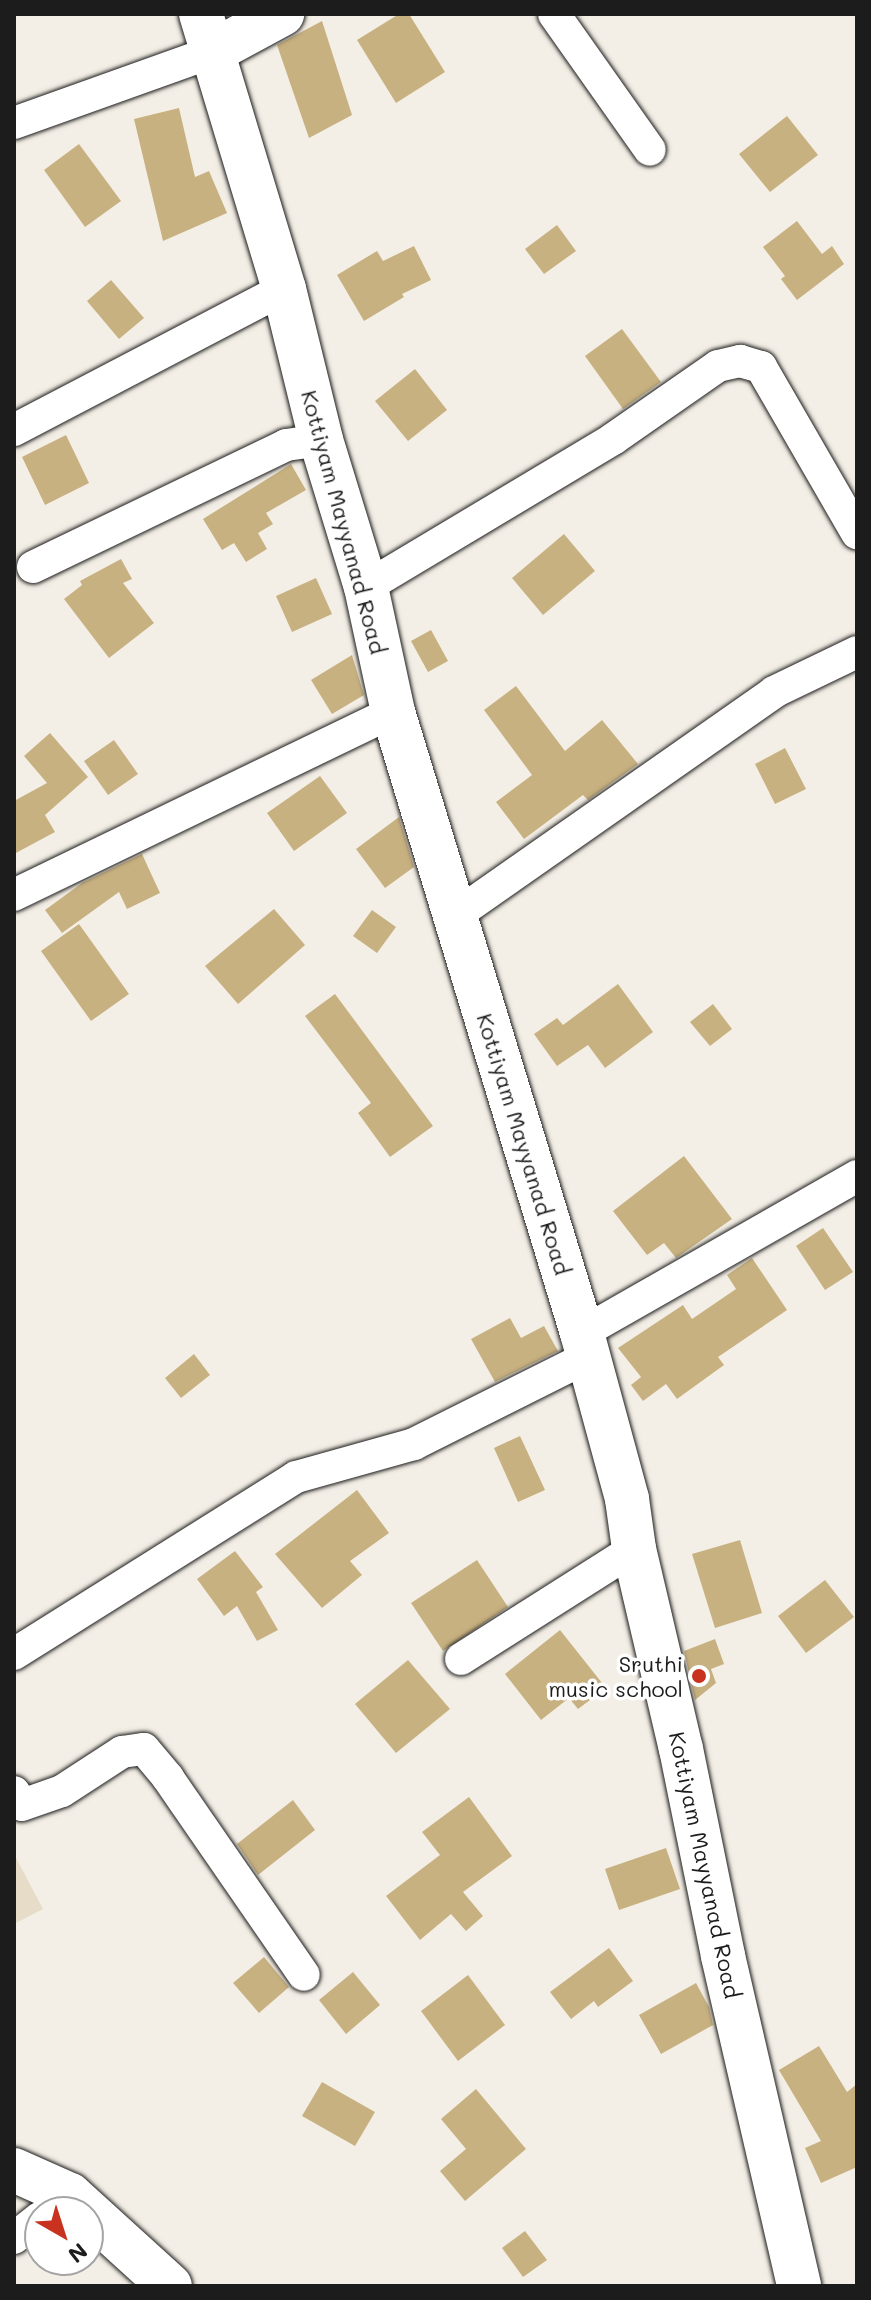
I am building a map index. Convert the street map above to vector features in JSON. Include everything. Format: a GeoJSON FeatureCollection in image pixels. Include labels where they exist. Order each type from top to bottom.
{"type":"FeatureCollection","features":[{"type":"Feature","properties":{"kind":"main road"},"geometry":{"type":"LineString","coordinates":[[207,33],[282,14]]}},
{"type":"Feature","properties":{"kind":"main road","name":"Kottiyam Mayyanad Road"},"geometry":{"type":"LineString","coordinates":[[207,33],[284,289],[321,440],[366,587],[393,712],[585,1345],[627,1499],[634,1549],[799,2286]]}},
{"type":"Feature","properties":{"kind":"main road"},"geometry":{"type":"LineString","coordinates":[[14,2170],[40,2196]]}},
{"type":"Feature","properties":{"kind":"main road"},"geometry":{"type":"LineString","coordinates":[[104,2243],[170,2286]]}},
{"type":"Feature","properties":{"kind":"street"},"geometry":{"type":"LineString","coordinates":[[554,14],[650,150]]}},
{"type":"Feature","properties":{"kind":"street"},"geometry":{"type":"LineString","coordinates":[[14,123],[207,33]]}},
{"type":"Feature","properties":{"kind":"street"},"geometry":{"type":"LineString","coordinates":[[14,430],[284,289]]}},
{"type":"Feature","properties":{"kind":"street"},"geometry":{"type":"LineString","coordinates":[[366,587],[613,439],[718,366],[740,361],[761,367],[857,533]]}},
{"type":"Feature","properties":{"kind":"street"},"geometry":{"type":"LineString","coordinates":[[33,567],[286,445],[321,440]]}},
{"type":"Feature","properties":{"kind":"street"},"geometry":{"type":"LineString","coordinates":[[456,915],[774,692],[857,652]]}},
{"type":"Feature","properties":{"kind":"street"},"geometry":{"type":"LineString","coordinates":[[14,895],[393,712]]}},
{"type":"Feature","properties":{"kind":"street"},"geometry":{"type":"LineString","coordinates":[[14,1654],[296,1477],[414,1444],[585,1345],[857,1176]]}},
{"type":"Feature","properties":{"kind":"street"},"geometry":{"type":"LineString","coordinates":[[461,1659],[634,1549]]}},
{"type":"Feature","properties":{"kind":"street"},"geometry":{"type":"LineString","coordinates":[[14,1792],[22,1805],[62,1791],[122,1752],[144,1749],[168,1778],[192,1817],[304,1975]]}},
{"type":"Feature","properties":{"kind":"shaded area"},"geometry":{"type":"Polygon","coordinates":[[[14,1854],[43,1909],[14,1924],[14,1854]]]}},
{"type":"Feature","properties":{"kind":"building"},"geometry":{"type":"Polygon","coordinates":[[[399,14],[409,14],[445,72],[396,103],[357,40],[399,14]]]}},
{"type":"Feature","properties":{"kind":"building"},"geometry":{"type":"Polygon","coordinates":[[[322,21],[352,115],[309,138],[277,45],[322,21]]]}},
{"type":"Feature","properties":{"kind":"building"},"geometry":{"type":"Polygon","coordinates":[[[179,108],[195,177],[209,171],[227,213],[163,241],[134,119],[179,108]]]}},
{"type":"Feature","properties":{"kind":"building"},"geometry":{"type":"Polygon","coordinates":[[[787,116],[818,155],[770,192],[739,154],[787,116]]]}},
{"type":"Feature","properties":{"kind":"building"},"geometry":{"type":"Polygon","coordinates":[[[79,144],[121,201],[85,227],[44,170],[79,144]]]}},
{"type":"Feature","properties":{"kind":"building"},"geometry":{"type":"Polygon","coordinates":[[[797,221],[822,254],[832,246],[844,264],[797,300],[781,279],[785,276],[763,247],[797,221]]]}},
{"type":"Feature","properties":{"kind":"building"},"geometry":{"type":"Polygon","coordinates":[[[557,225],[576,251],[544,274],[525,249],[557,225]]]}},
{"type":"Feature","properties":{"kind":"building"},"geometry":{"type":"Polygon","coordinates":[[[414,246],[431,280],[402,294],[404,297],[364,321],[337,275],[377,251],[383,261],[414,246]]]}},
{"type":"Feature","properties":{"kind":"building"},"geometry":{"type":"Polygon","coordinates":[[[111,280],[144,318],[119,339],[87,301],[111,280]]]}},
{"type":"Feature","properties":{"kind":"building"},"geometry":{"type":"Polygon","coordinates":[[[622,329],[661,382],[623,409],[585,356],[622,329]]]}},
{"type":"Feature","properties":{"kind":"building"},"geometry":{"type":"Polygon","coordinates":[[[415,369],[447,410],[408,441],[375,401],[415,369]]]}},
{"type":"Feature","properties":{"kind":"building"},"geometry":{"type":"Polygon","coordinates":[[[66,435],[89,483],[45,505],[22,457],[66,435]]]}},
{"type":"Feature","properties":{"kind":"building"},"geometry":{"type":"Polygon","coordinates":[[[291,464],[306,490],[266,513],[273,524],[258,533],[267,549],[246,562],[234,543],[222,550],[203,519],[291,464]]]}},
{"type":"Feature","properties":{"kind":"building"},"geometry":{"type":"Polygon","coordinates":[[[564,534],[595,571],[543,615],[512,578],[564,534]]]}},
{"type":"Feature","properties":{"kind":"building"},"geometry":{"type":"Polygon","coordinates":[[[121,559],[132,579],[123,583],[154,623],[109,658],[64,599],[82,585],[80,581],[121,559]]]}},
{"type":"Feature","properties":{"kind":"building"},"geometry":{"type":"Polygon","coordinates":[[[316,578],[332,614],[292,632],[276,596],[316,578]]]}},
{"type":"Feature","properties":{"kind":"building"},"geometry":{"type":"Polygon","coordinates":[[[431,630],[448,661],[428,672],[411,641],[431,630]]]}},
{"type":"Feature","properties":{"kind":"building"},"geometry":{"type":"Polygon","coordinates":[[[352,655],[364,695],[332,714],[311,680],[352,655]]]}},
{"type":"Feature","properties":{"kind":"building"},"geometry":{"type":"Polygon","coordinates":[[[516,686],[565,751],[602,720],[638,764],[588,800],[583,795],[524,839],[496,802],[532,775],[484,710],[516,686]]]}},
{"type":"Feature","properties":{"kind":"building"},"geometry":{"type":"Polygon","coordinates":[[[50,733],[88,777],[45,815],[55,832],[14,854],[14,801],[47,783],[24,756],[50,733]]]}},
{"type":"Feature","properties":{"kind":"building"},"geometry":{"type":"Polygon","coordinates":[[[114,740],[138,774],[108,795],[84,761],[114,740]]]}},
{"type":"Feature","properties":{"kind":"building"},"geometry":{"type":"Polygon","coordinates":[[[785,748],[806,789],[775,804],[755,764],[785,748]]]}},
{"type":"Feature","properties":{"kind":"building"},"geometry":{"type":"Polygon","coordinates":[[[320,776],[347,813],[294,851],[267,813],[320,776]]]}},
{"type":"Feature","properties":{"kind":"building"},"geometry":{"type":"Polygon","coordinates":[[[399,817],[414,867],[385,888],[356,849],[399,817]]]}},
{"type":"Feature","properties":{"kind":"building"},"geometry":{"type":"Polygon","coordinates":[[[142,854],[160,893],[127,909],[119,892],[62,933],[45,910],[82,883],[142,854]]]}},
{"type":"Feature","properties":{"kind":"building"},"geometry":{"type":"Polygon","coordinates":[[[274,909],[305,945],[238,1004],[205,966],[274,909]]]}},
{"type":"Feature","properties":{"kind":"building"},"geometry":{"type":"Polygon","coordinates":[[[372,910],[396,927],[377,953],[353,936],[372,910]]]}},
{"type":"Feature","properties":{"kind":"building"},"geometry":{"type":"Polygon","coordinates":[[[79,924],[129,994],[91,1021],[41,951],[79,924]]]}},
{"type":"Feature","properties":{"kind":"building"},"geometry":{"type":"Polygon","coordinates":[[[618,984],[653,1032],[605,1068],[588,1045],[557,1066],[534,1034],[557,1018],[563,1025],[618,984]]]}},
{"type":"Feature","properties":{"kind":"building"},"geometry":{"type":"Polygon","coordinates":[[[335,994],[433,1126],[390,1157],[358,1113],[371,1103],[305,1016],[335,994]]]}},
{"type":"Feature","properties":{"kind":"building"},"geometry":{"type":"Polygon","coordinates":[[[713,1004],[732,1029],[710,1046],[690,1022],[713,1004]]]}},
{"type":"Feature","properties":{"kind":"building"},"geometry":{"type":"Polygon","coordinates":[[[684,1156],[732,1219],[676,1258],[664,1243],[647,1255],[613,1211],[684,1156]]]}},
{"type":"Feature","properties":{"kind":"building"},"geometry":{"type":"Polygon","coordinates":[[[823,1228],[853,1272],[825,1290],[796,1246],[823,1228]]]}},
{"type":"Feature","properties":{"kind":"building"},"geometry":{"type":"Polygon","coordinates":[[[752,1258],[787,1310],[718,1357],[724,1365],[677,1399],[666,1384],[643,1401],[631,1385],[641,1377],[618,1348],[683,1305],[692,1319],[736,1289],[727,1275],[752,1258]]]}},
{"type":"Feature","properties":{"kind":"building"},"geometry":{"type":"Polygon","coordinates":[[[510,1318],[521,1338],[544,1326],[558,1351],[495,1382],[471,1339],[510,1318]]]}},
{"type":"Feature","properties":{"kind":"building"},"geometry":{"type":"Polygon","coordinates":[[[194,1354],[210,1375],[181,1398],[165,1378],[194,1354]]]}},
{"type":"Feature","properties":{"kind":"building"},"geometry":{"type":"Polygon","coordinates":[[[520,1436],[545,1490],[518,1502],[494,1448],[520,1436]]]}},
{"type":"Feature","properties":{"kind":"building"},"geometry":{"type":"Polygon","coordinates":[[[357,1490],[389,1533],[350,1561],[362,1575],[322,1608],[275,1554],[357,1490]]]}},
{"type":"Feature","properties":{"kind":"building"},"geometry":{"type":"Polygon","coordinates":[[[740,1540],[762,1613],[715,1628],[692,1554],[740,1540]]]}},
{"type":"Feature","properties":{"kind":"building"},"geometry":{"type":"Polygon","coordinates":[[[235,1551],[263,1587],[256,1592],[278,1630],[257,1641],[237,1606],[224,1616],[197,1579],[235,1551]]]}},
{"type":"Feature","properties":{"kind":"building"},"geometry":{"type":"Polygon","coordinates":[[[477,1560],[508,1607],[443,1651],[411,1603],[477,1560]]]}},
{"type":"Feature","properties":{"kind":"building"},"geometry":{"type":"Polygon","coordinates":[[[825,1580],[854,1617],[806,1653],[778,1616],[825,1580]]]}},
{"type":"Feature","properties":{"kind":"building"},"geometry":{"type":"Polygon","coordinates":[[[560,1630],[606,1688],[578,1709],[569,1698],[541,1720],[505,1674],[560,1630]]]}},
{"type":"Feature","properties":{"kind":"building","name":"Sruthi music school"},"geometry":{"type":"Polygon","coordinates":[[[715,1639],[724,1664],[711,1669],[716,1683],[695,1700],[684,1651],[715,1639]]]}},
{"type":"Feature","properties":{"kind":"building"},"geometry":{"type":"Polygon","coordinates":[[[408,1660],[450,1709],[396,1753],[355,1704],[408,1660]]]}},
{"type":"Feature","properties":{"kind":"building"},"geometry":{"type":"Polygon","coordinates":[[[469,1797],[512,1856],[463,1892],[483,1916],[466,1931],[451,1914],[420,1940],[386,1896],[440,1855],[422,1832],[469,1797]]]}},
{"type":"Feature","properties":{"kind":"building"},"geometry":{"type":"Polygon","coordinates":[[[293,1800],[315,1830],[258,1875],[237,1844],[293,1800]]]}},
{"type":"Feature","properties":{"kind":"building"},"geometry":{"type":"Polygon","coordinates":[[[666,1848],[680,1889],[619,1910],[605,1869],[666,1848]]]}},
{"type":"Feature","properties":{"kind":"building"},"geometry":{"type":"Polygon","coordinates":[[[609,1948],[633,1981],[598,2007],[594,2001],[571,2019],[550,1992],[609,1948]]]}},
{"type":"Feature","properties":{"kind":"building"},"geometry":{"type":"Polygon","coordinates":[[[264,1957],[289,1987],[259,2013],[233,1983],[264,1957]]]}},
{"type":"Feature","properties":{"kind":"building"},"geometry":{"type":"Polygon","coordinates":[[[353,1972],[380,2005],[346,2034],[319,2000],[353,1972]]]}},
{"type":"Feature","properties":{"kind":"building"},"geometry":{"type":"Polygon","coordinates":[[[468,1975],[505,2025],[458,2061],[421,2011],[468,1975]]]}},
{"type":"Feature","properties":{"kind":"building"},"geometry":{"type":"Polygon","coordinates":[[[696,1983],[709,2007],[713,2025],[661,2054],[639,2015],[696,1983]]]}},
{"type":"Feature","properties":{"kind":"building"},"geometry":{"type":"Polygon","coordinates":[[[819,2046],[847,2092],[857,2084],[857,2167],[821,2183],[805,2148],[821,2141],[779,2070],[819,2046]]]}},
{"type":"Feature","properties":{"kind":"building"},"geometry":{"type":"Polygon","coordinates":[[[322,2082],[375,2112],[355,2146],[302,2116],[322,2082]]]}},
{"type":"Feature","properties":{"kind":"building"},"geometry":{"type":"Polygon","coordinates":[[[476,2089],[526,2149],[465,2201],[440,2171],[466,2149],[441,2119],[476,2089]]]}},
{"type":"Feature","properties":{"kind":"building"},"geometry":{"type":"Polygon","coordinates":[[[525,2231],[547,2260],[523,2277],[502,2248],[525,2231]]]}},
{"type":"Feature","properties":{"kind":"place","name":"Sruthi music school"},"geometry":{"type":"Point","coordinates":[699,1676]}}]}
